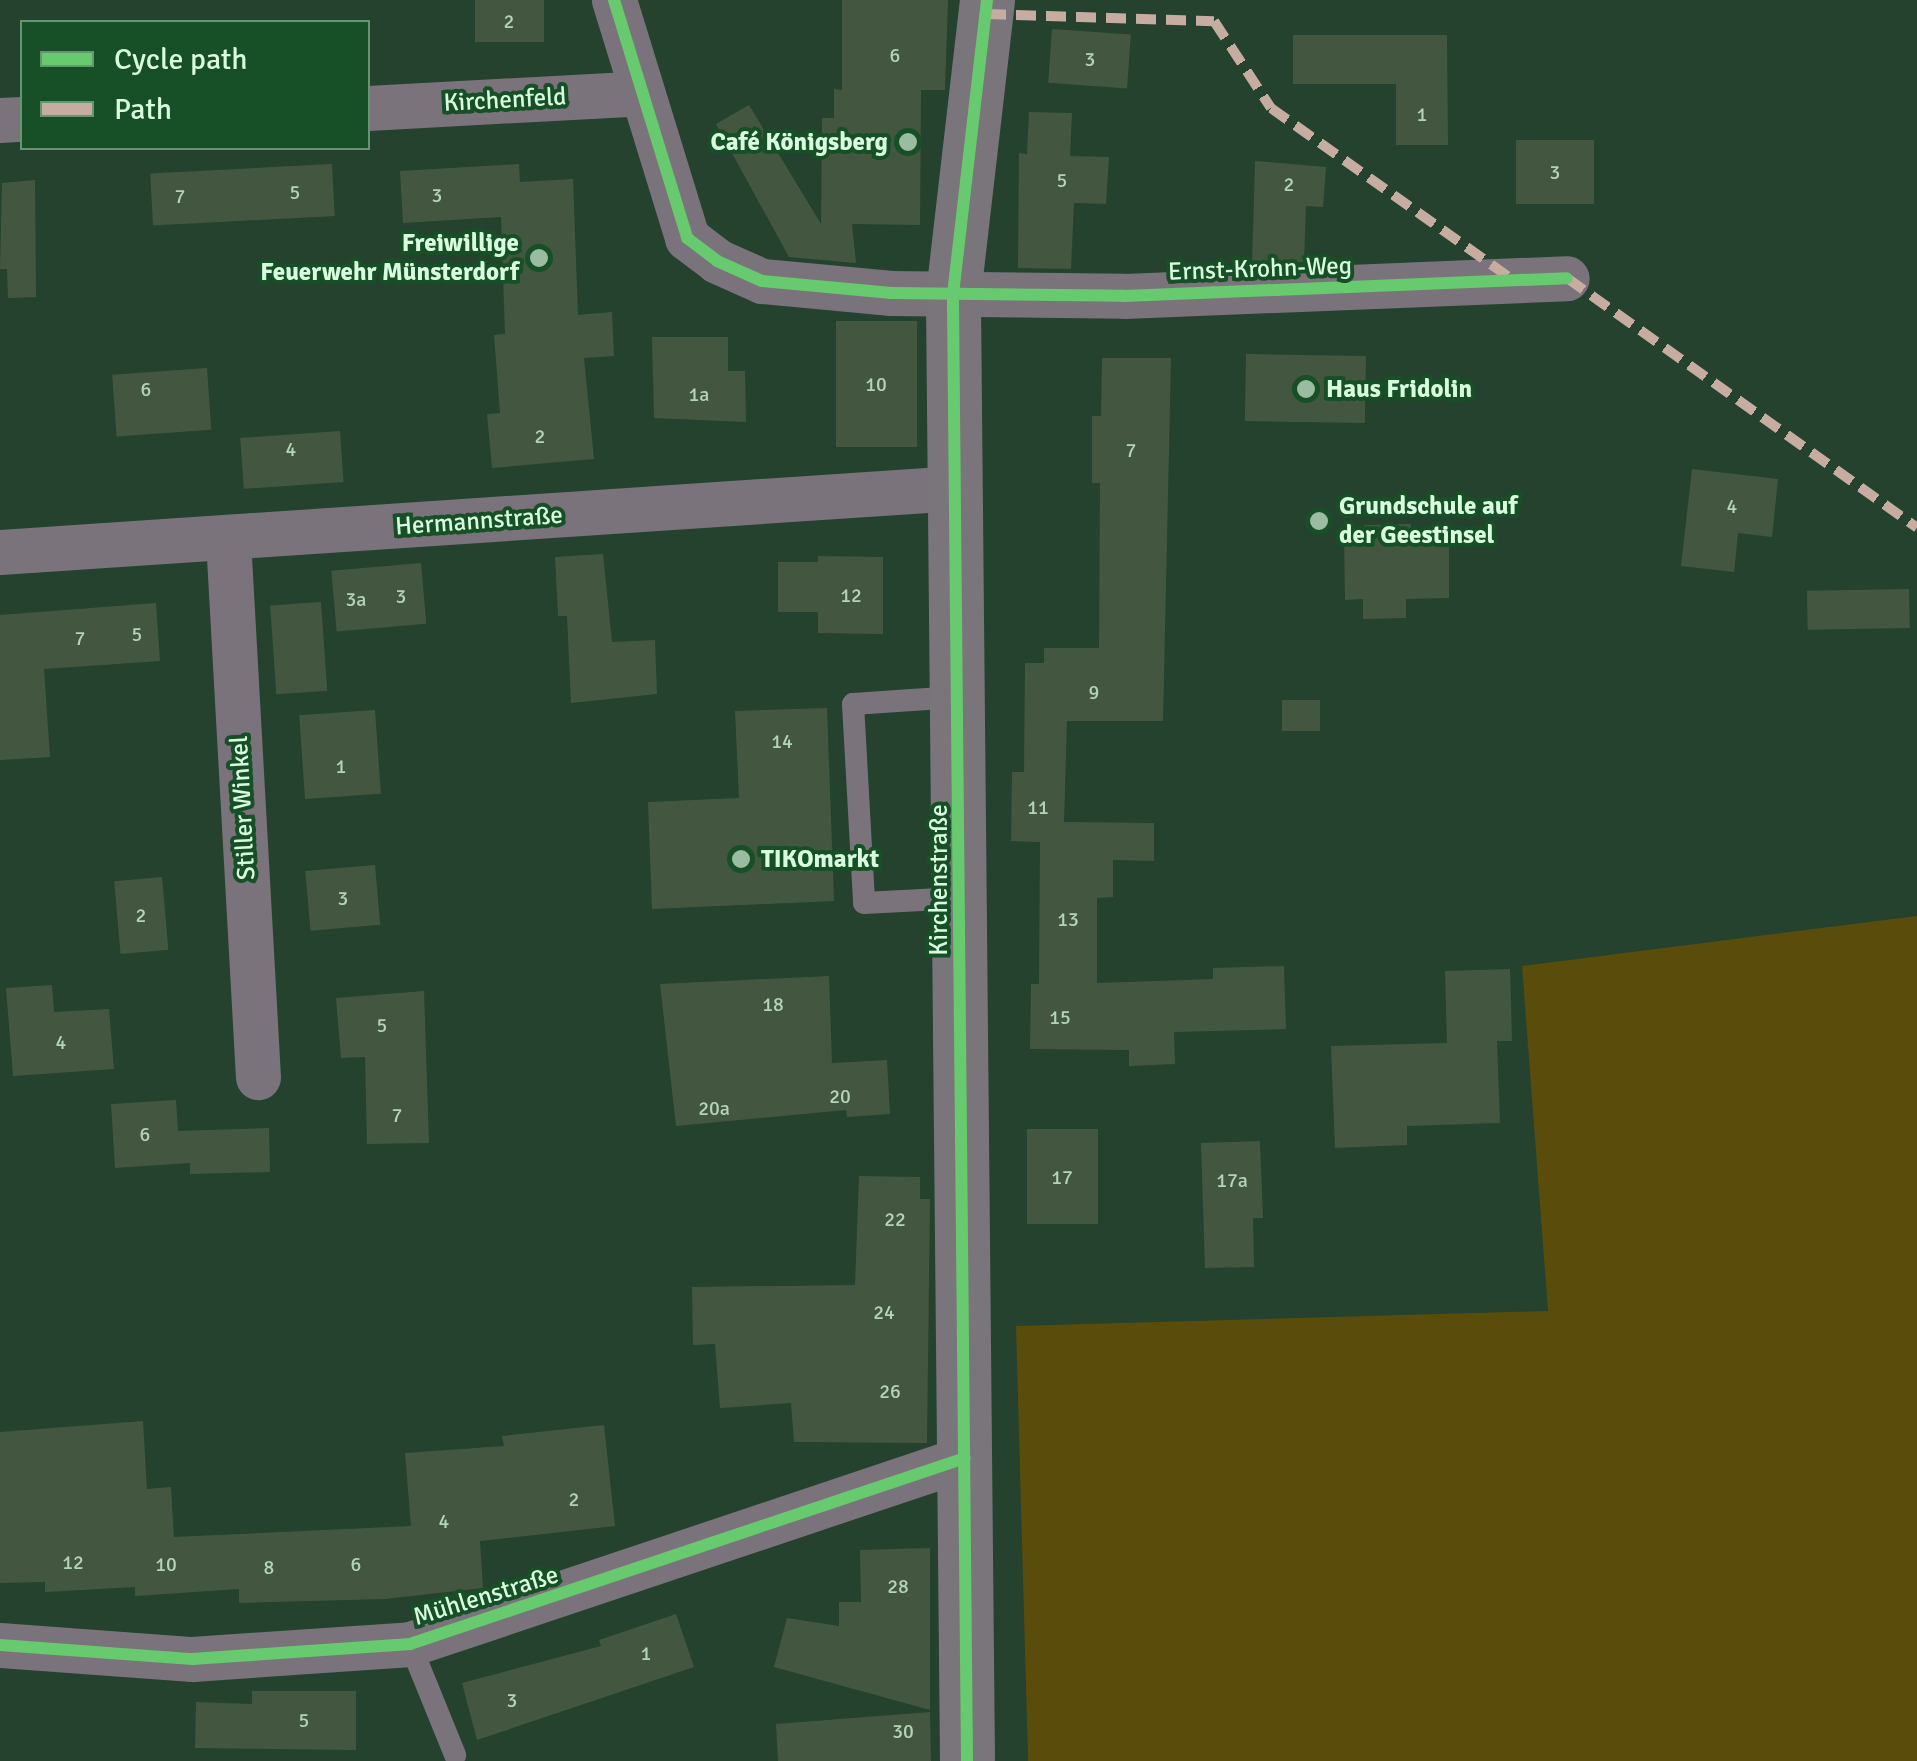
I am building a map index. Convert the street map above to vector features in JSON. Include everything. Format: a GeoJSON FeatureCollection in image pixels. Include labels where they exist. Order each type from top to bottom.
{"type":"FeatureCollection","features":[{"type":"Feature","properties":{"kind":"street","name":"Ernst-Krohn-Weg"},"geometry":{"type":"LineString","coordinates":[[614,0],[675,214],[687,238],[717,261],[788,287],[1124,296],[1567,278]]}},
{"type":"Feature","properties":{"kind":"street","name":"Kirchenstraße"},"geometry":{"type":"LineString","coordinates":[[967,1761],[962,898],[953,294],[987,0]]}},
{"type":"Feature","properties":{"kind":"street","name":"Kirchenfeld"},"geometry":{"type":"LineString","coordinates":[[370,108],[642,93]]}},
{"type":"Feature","properties":{"kind":"street","name":"Hermannstraße"},"geometry":{"type":"LineString","coordinates":[[0,552],[957,488]]}},
{"type":"Feature","properties":{"kind":"street","name":"Stiller Winkel"},"geometry":{"type":"LineString","coordinates":[[228,538],[258,1077]]}},
{"type":"Feature","properties":{"kind":"street","name":"Mühlenstraße"},"geometry":{"type":"LineString","coordinates":[[0,1645],[192,1659],[410,1644],[965,1458]]}},
{"type":"Feature","properties":{"kind":"lane"},"geometry":{"type":"LineString","coordinates":[[960,697],[853,704],[864,903],[962,898]]}},
{"type":"Feature","properties":{"kind":"lane"},"geometry":{"type":"LineString","coordinates":[[410,1644],[455,1755]]}},
{"type":"Feature","properties":{"kind":"shaded area"},"geometry":{"type":"Polygon","coordinates":[[[1917,916],[1917,1761],[1028,1761],[1016,1326],[1548,1311],[1522,966],[1917,916]]]}},
{"type":"Feature","properties":{"kind":"building"},"geometry":{"type":"Polygon","coordinates":[[[475,0],[544,0],[544,42],[475,42],[475,0]]]}},
{"type":"Feature","properties":{"kind":"building"},"geometry":{"type":"Polygon","coordinates":[[[842,0],[948,0],[945,90],[921,90],[920,225],[852,224],[856,263],[789,257],[716,124],[749,105],[821,224],[822,118],[834,118],[834,89],[842,90],[842,0]]]}},
{"type":"Feature","properties":{"kind":"building"},"geometry":{"type":"Polygon","coordinates":[[[1052,29],[1131,35],[1127,88],[1048,83],[1052,29]]]}},
{"type":"Feature","properties":{"kind":"building"},"geometry":{"type":"Polygon","coordinates":[[[1293,35],[1447,35],[1448,145],[1396,145],[1396,84],[1293,84],[1293,35]]]}},
{"type":"Feature","properties":{"kind":"building"},"geometry":{"type":"Polygon","coordinates":[[[1029,112],[1072,113],[1070,156],[1109,157],[1106,204],[1074,203],[1071,269],[1018,268],[1019,153],[1027,154],[1029,112]]]}},
{"type":"Feature","properties":{"kind":"building"},"geometry":{"type":"Polygon","coordinates":[[[1516,140],[1594,140],[1594,204],[1516,204],[1516,140]]]}},
{"type":"Feature","properties":{"kind":"building"},"geometry":{"type":"Polygon","coordinates":[[[1255,161],[1326,167],[1323,207],[1306,206],[1304,262],[1252,265],[1255,161]]]}},
{"type":"Feature","properties":{"kind":"building"},"geometry":{"type":"Polygon","coordinates":[[[332,164],[335,216],[153,225],[150,174],[332,164]]]}},
{"type":"Feature","properties":{"kind":"building"},"geometry":{"type":"Polygon","coordinates":[[[519,164],[520,182],[573,179],[578,315],[612,312],[614,356],[584,358],[594,459],[492,468],[487,414],[500,413],[494,335],[505,334],[501,217],[403,223],[400,171],[519,164]]]}},
{"type":"Feature","properties":{"kind":"building"},"geometry":{"type":"Polygon","coordinates":[[[35,180],[36,297],[8,298],[7,269],[0,269],[2,183],[35,180]]]}},
{"type":"Feature","properties":{"kind":"building"},"geometry":{"type":"Polygon","coordinates":[[[836,321],[917,321],[917,447],[836,447],[836,321]]]}},
{"type":"Feature","properties":{"kind":"building"},"geometry":{"type":"Polygon","coordinates":[[[652,337],[728,337],[728,371],[745,371],[746,422],[654,418],[652,337]]]}},
{"type":"Feature","properties":{"kind":"building","name":"Haus Fridolin"},"geometry":{"type":"Polygon","coordinates":[[[1246,354],[1366,356],[1365,423],[1245,421],[1246,354]]]}},
{"type":"Feature","properties":{"kind":"building"},"geometry":{"type":"Polygon","coordinates":[[[1102,358],[1171,358],[1163,721],[1067,721],[1064,822],[1154,823],[1154,861],[1113,860],[1113,897],[1097,898],[1097,983],[1213,979],[1213,968],[1284,966],[1286,1029],[1174,1032],[1175,1064],[1129,1066],[1129,1050],[1030,1049],[1031,984],[1039,984],[1040,842],[1011,841],[1012,772],[1024,772],[1025,663],[1044,663],[1044,648],[1099,648],[1100,483],[1092,483],[1092,416],[1101,416],[1102,358]]]}},
{"type":"Feature","properties":{"kind":"building"},"geometry":{"type":"Polygon","coordinates":[[[207,368],[211,430],[117,436],[112,375],[207,368]]]}},
{"type":"Feature","properties":{"kind":"building"},"geometry":{"type":"Polygon","coordinates":[[[340,431],[344,482],[244,489],[240,438],[340,431]]]}},
{"type":"Feature","properties":{"kind":"building"},"geometry":{"type":"Polygon","coordinates":[[[1692,469],[1778,479],[1772,537],[1738,533],[1734,572],[1681,566],[1692,469]]]}},
{"type":"Feature","properties":{"kind":"building"},"geometry":{"type":"Polygon","coordinates":[[[1411,524],[1411,537],[1449,537],[1449,598],[1406,599],[1406,618],[1363,619],[1363,599],[1345,600],[1344,538],[1364,538],[1364,525],[1411,524]]]}},
{"type":"Feature","properties":{"kind":"building"},"geometry":{"type":"Polygon","coordinates":[[[603,554],[612,642],[655,640],[657,694],[571,703],[567,616],[558,616],[555,557],[603,554]]]}},
{"type":"Feature","properties":{"kind":"building"},"geometry":{"type":"Polygon","coordinates":[[[818,556],[883,557],[883,634],[818,633],[818,612],[778,612],[778,562],[818,562],[818,556]]]}},
{"type":"Feature","properties":{"kind":"building"},"geometry":{"type":"Polygon","coordinates":[[[421,563],[426,624],[337,632],[331,571],[421,563]]]}},
{"type":"Feature","properties":{"kind":"building"},"geometry":{"type":"Polygon","coordinates":[[[1909,589],[1910,628],[1808,630],[1807,591],[1909,589]]]}},
{"type":"Feature","properties":{"kind":"building"},"geometry":{"type":"Polygon","coordinates":[[[321,602],[327,691],[276,694],[270,606],[321,602]]]}},
{"type":"Feature","properties":{"kind":"building"},"geometry":{"type":"Polygon","coordinates":[[[156,603],[160,661],[44,669],[50,757],[0,760],[0,615],[156,603]]]}},
{"type":"Feature","properties":{"kind":"building"},"geometry":{"type":"Polygon","coordinates":[[[1282,700],[1320,700],[1320,731],[1282,731],[1282,700]]]}},
{"type":"Feature","properties":{"kind":"building","name":"TIKOmarkt"},"geometry":{"type":"Polygon","coordinates":[[[827,708],[834,901],[652,909],[648,802],[739,798],[735,711],[827,708]]]}},
{"type":"Feature","properties":{"kind":"building"},"geometry":{"type":"Polygon","coordinates":[[[375,710],[381,794],[305,799],[299,715],[375,710]]]}},
{"type":"Feature","properties":{"kind":"building"},"geometry":{"type":"Polygon","coordinates":[[[375,865],[380,925],[310,931],[305,871],[375,865]]]}},
{"type":"Feature","properties":{"kind":"building"},"geometry":{"type":"Polygon","coordinates":[[[162,877],[168,950],[121,954],[114,881],[162,877]]]}},
{"type":"Feature","properties":{"kind":"building"},"geometry":{"type":"Polygon","coordinates":[[[1510,969],[1512,1041],[1497,1041],[1500,1123],[1407,1126],[1407,1145],[1335,1148],[1331,1046],[1447,1043],[1445,971],[1510,969]]]}},
{"type":"Feature","properties":{"kind":"building"},"geometry":{"type":"Polygon","coordinates":[[[829,976],[832,1063],[887,1060],[890,1114],[847,1117],[846,1110],[676,1126],[660,984],[829,976]]]}},
{"type":"Feature","properties":{"kind":"building"},"geometry":{"type":"Polygon","coordinates":[[[52,985],[54,1012],[109,1009],[114,1069],[13,1076],[6,988],[52,985]]]}},
{"type":"Feature","properties":{"kind":"building"},"geometry":{"type":"Polygon","coordinates":[[[424,991],[429,1143],[367,1144],[365,1057],[341,1058],[336,998],[424,991]]]}},
{"type":"Feature","properties":{"kind":"building"},"geometry":{"type":"Polygon","coordinates":[[[176,1100],[178,1131],[269,1128],[270,1172],[190,1174],[190,1163],[115,1168],[111,1104],[176,1100]]]}},
{"type":"Feature","properties":{"kind":"building"},"geometry":{"type":"Polygon","coordinates":[[[1027,1129],[1098,1129],[1098,1224],[1027,1224],[1027,1129]]]}},
{"type":"Feature","properties":{"kind":"building"},"geometry":{"type":"Polygon","coordinates":[[[1260,1141],[1263,1218],[1253,1218],[1254,1267],[1205,1268],[1201,1143],[1260,1141]]]}},
{"type":"Feature","properties":{"kind":"building"},"geometry":{"type":"Polygon","coordinates":[[[859,1176],[920,1177],[920,1199],[930,1199],[927,1443],[794,1442],[791,1403],[720,1408],[715,1344],[693,1345],[692,1287],[855,1285],[859,1176]]]}},
{"type":"Feature","properties":{"kind":"building"},"geometry":{"type":"Polygon","coordinates":[[[143,1421],[147,1489],[171,1487],[174,1537],[411,1526],[405,1453],[504,1446],[502,1436],[604,1425],[615,1526],[480,1541],[483,1588],[385,1599],[239,1603],[239,1589],[135,1596],[135,1587],[45,1592],[45,1582],[0,1583],[0,1432],[143,1421]]]}},
{"type":"Feature","properties":{"kind":"building"},"geometry":{"type":"Polygon","coordinates":[[[930,1548],[930,1710],[774,1667],[787,1618],[839,1626],[839,1602],[861,1602],[860,1550],[930,1548]]]}},
{"type":"Feature","properties":{"kind":"building"},"geometry":{"type":"Polygon","coordinates":[[[676,1614],[694,1667],[477,1740],[462,1683],[601,1646],[599,1640],[676,1614]]]}},
{"type":"Feature","properties":{"kind":"building"},"geometry":{"type":"Polygon","coordinates":[[[252,1691],[356,1691],[356,1750],[195,1748],[196,1702],[252,1704],[252,1691]]]}},
{"type":"Feature","properties":{"kind":"building"},"geometry":{"type":"Polygon","coordinates":[[[930,1712],[931,1761],[778,1761],[776,1724],[930,1712]]]}},
{"type":"Feature","properties":{"kind":"marked path"},"geometry":{"type":"LineString","coordinates":[[986,14],[1214,21],[1271,108],[1510,278]]}},
{"type":"Feature","properties":{"kind":"marked path"},"geometry":{"type":"LineString","coordinates":[[1567,278],[1917,528]]}},
{"type":"Feature","properties":{"kind":"cycle path"},"geometry":{"type":"LineString","coordinates":[[614,0],[687,238],[717,261],[762,281],[891,293],[1124,296],[1567,278]]}},
{"type":"Feature","properties":{"kind":"cycle path"},"geometry":{"type":"LineString","coordinates":[[967,1761],[953,294],[987,0]]}},
{"type":"Feature","properties":{"kind":"cycle path"},"geometry":{"type":"LineString","coordinates":[[0,1645],[192,1659],[410,1644],[965,1458]]}},
{"type":"Feature","properties":{"kind":"place","name":"Café Königsberg"},"geometry":{"type":"Point","coordinates":[908,142]}},
{"type":"Feature","properties":{"kind":"place","name":"Freiwillige Feuerwehr Münsterdorf"},"geometry":{"type":"Point","coordinates":[539,258]}},
{"type":"Feature","properties":{"kind":"place","name":"Haus Fridolin"},"geometry":{"type":"Point","coordinates":[1306,389]}},
{"type":"Feature","properties":{"kind":"place","name":"Grundschule auf der Geestinsel"},"geometry":{"type":"Point","coordinates":[1319,521]}},
{"type":"Feature","properties":{"kind":"place","name":"TIKOmarkt"},"geometry":{"type":"Point","coordinates":[741,859]}}]}
